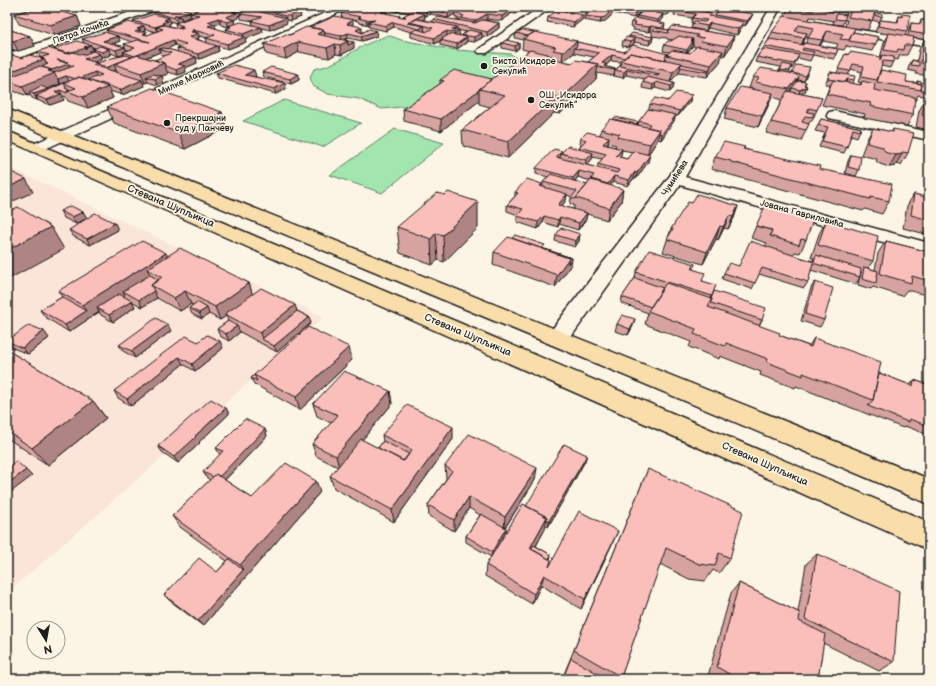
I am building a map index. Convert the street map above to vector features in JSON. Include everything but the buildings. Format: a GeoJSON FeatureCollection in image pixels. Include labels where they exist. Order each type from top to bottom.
{"type":"FeatureCollection","features":[{"type":"Feature","properties":{"kind":"main road"},"geometry":{"type":"LineString","coordinates":[[7,113],[62,137],[558,338],[929,492]]}},
{"type":"Feature","properties":{"kind":"main road","name":"Стевана Шупљикца"},"geometry":{"type":"LineString","coordinates":[[7,135],[929,536]]}},
{"type":"Feature","properties":{"kind":"street","name":"Петра Кочића"},"geometry":{"type":"LineString","coordinates":[[7,58],[155,7]]}},
{"type":"Feature","properties":{"kind":"street","name":"Милке Марковић"},"geometry":{"type":"LineString","coordinates":[[36,148],[346,7]]}},
{"type":"Feature","properties":{"kind":"street"},"geometry":{"type":"LineString","coordinates":[[483,51],[547,7]]}},
{"type":"Feature","properties":{"kind":"street","name":"Чумићева"},"geometry":{"type":"LineString","coordinates":[[558,338],[676,180],[772,15]]}},
{"type":"Feature","properties":{"kind":"street"},"geometry":{"type":"LineString","coordinates":[[812,25],[929,44]]}},
{"type":"Feature","properties":{"kind":"street"},"geometry":{"type":"LineString","coordinates":[[834,115],[929,136]]}},
{"type":"Feature","properties":{"kind":"street","name":"Јована Гавриловића"},"geometry":{"type":"LineString","coordinates":[[676,180],[929,249]]}},
{"type":"Feature","properties":{"kind":"shaded area"},"geometry":{"type":"Polygon","coordinates":[[[7,166],[324,317],[7,593],[7,166]]]}},
{"type":"Feature","properties":{"kind":"green space"},"geometry":{"type":"Polygon","coordinates":[[[388,35],[401,40],[456,50],[511,54],[522,62],[511,74],[410,106],[382,109],[359,99],[328,94],[313,86],[310,77],[314,69],[343,58],[362,46],[388,35]]]}},
{"type":"Feature","properties":{"kind":"green space"},"geometry":{"type":"Polygon","coordinates":[[[284,100],[361,123],[323,147],[243,121],[284,100]]]}},
{"type":"Feature","properties":{"kind":"green space"},"geometry":{"type":"Polygon","coordinates":[[[395,129],[444,143],[382,193],[330,175],[395,129]]]}},
{"type":"Feature","properties":{"kind":"place","name":"Биста Исидоре Секулић"},"geometry":{"type":"Point","coordinates":[484,66]}},
{"type":"Feature","properties":{"kind":"place","name":"ОШ „Исидора Секулић”"},"geometry":{"type":"Point","coordinates":[531,100]}},
{"type":"Feature","properties":{"kind":"place","name":"Прекршајни суд у Панчеву"},"geometry":{"type":"Point","coordinates":[167,123]}}]}
